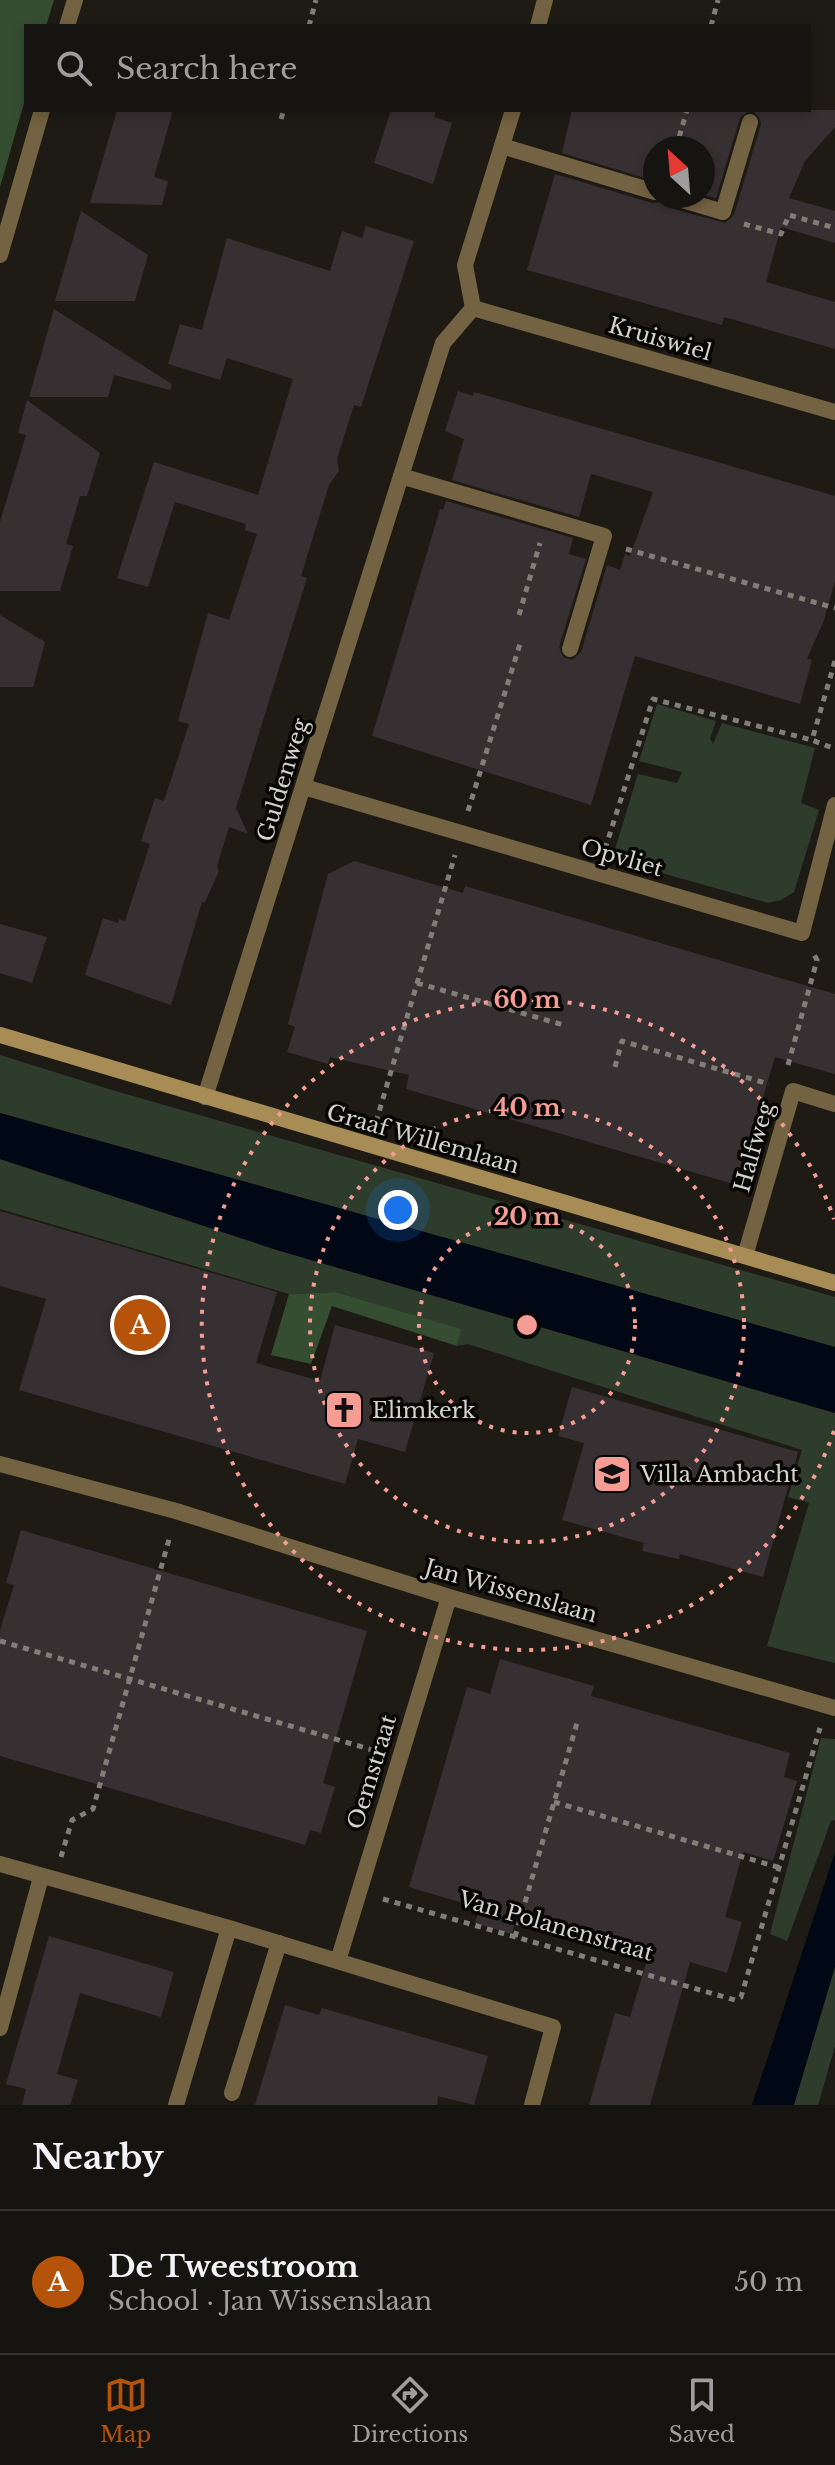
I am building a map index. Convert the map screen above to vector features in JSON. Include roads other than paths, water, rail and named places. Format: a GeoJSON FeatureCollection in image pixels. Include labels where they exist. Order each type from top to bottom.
{"type":"FeatureCollection","features":[{"type":"Feature","properties":{"kind":"street"},"geometry":{"type":"LineString","coordinates":[[68,24],[75,0]]}},
{"type":"Feature","properties":{"kind":"street"},"geometry":{"type":"LineString","coordinates":[[539,24],[545,0]]}},
{"type":"Feature","properties":{"kind":"street"},"geometry":{"type":"LineString","coordinates":[[0,255],[41,112]]}},
{"type":"Feature","properties":{"kind":"street"},"geometry":{"type":"LineString","coordinates":[[473,308],[465,265],[512,112]]}},
{"type":"Feature","properties":{"kind":"street"},"geometry":{"type":"LineString","coordinates":[[710,208],[723,212],[750,122]]}},
{"type":"Feature","properties":{"kind":"street"},"geometry":{"type":"LineString","coordinates":[[502,146],[643,188]]}},
{"type":"Feature","properties":{"kind":"street","name":"Kruiswiel"},"geometry":{"type":"LineString","coordinates":[[473,308],[835,412]]}},
{"type":"Feature","properties":{"kind":"street","name":"Guldenweg"},"geometry":{"type":"LineString","coordinates":[[205,1097],[443,343],[473,308]]}},
{"type":"Feature","properties":{"kind":"street"},"geometry":{"type":"LineString","coordinates":[[401,476],[604,536],[570,649]]}},
{"type":"Feature","properties":{"kind":"street","name":"Opvliet"},"geometry":{"type":"LineString","coordinates":[[304,787],[802,933],[835,805]]}},
{"type":"Feature","properties":{"kind":"street","name":"Graaf Willemlaan"},"geometry":{"type":"LineString","coordinates":[[0,1035],[835,1283]]}},
{"type":"Feature","properties":{"kind":"street","name":"Halfweg"},"geometry":{"type":"LineString","coordinates":[[745,1256],[793,1091],[835,1104]]}},
{"type":"Feature","properties":{"kind":"street","name":"Jan Wissenslaan"},"geometry":{"type":"LineString","coordinates":[[0,1464],[176,1511],[449,1597],[830,1706]]}},
{"type":"Feature","properties":{"kind":"street","name":"Oemstraat"},"geometry":{"type":"LineString","coordinates":[[338,1961],[449,1597]]}},
{"type":"Feature","properties":{"kind":"street"},"geometry":{"type":"LineString","coordinates":[[0,1864],[229,1928],[553,2027],[532,2105]]}},
{"type":"Feature","properties":{"kind":"street"},"geometry":{"type":"LineString","coordinates":[[0,2028],[48,1879]]}},
{"type":"Feature","properties":{"kind":"street"},"geometry":{"type":"LineString","coordinates":[[176,2105],[229,1928]]}},
{"type":"Feature","properties":{"kind":"street"},"geometry":{"type":"LineString","coordinates":[[232,2093],[279,1943]]}},
{"type":"Feature","properties":{"kind":"place","name":"De Tweestroom"},"geometry":{"type":"Point","coordinates":[140,1325]}},
{"type":"Feature","properties":{"kind":"place","name":"Elimkerk"},"geometry":{"type":"Point","coordinates":[344,1410]}},
{"type":"Feature","properties":{"kind":"place","name":"Villa Ambacht"},"geometry":{"type":"Point","coordinates":[612,1474]}}]}
